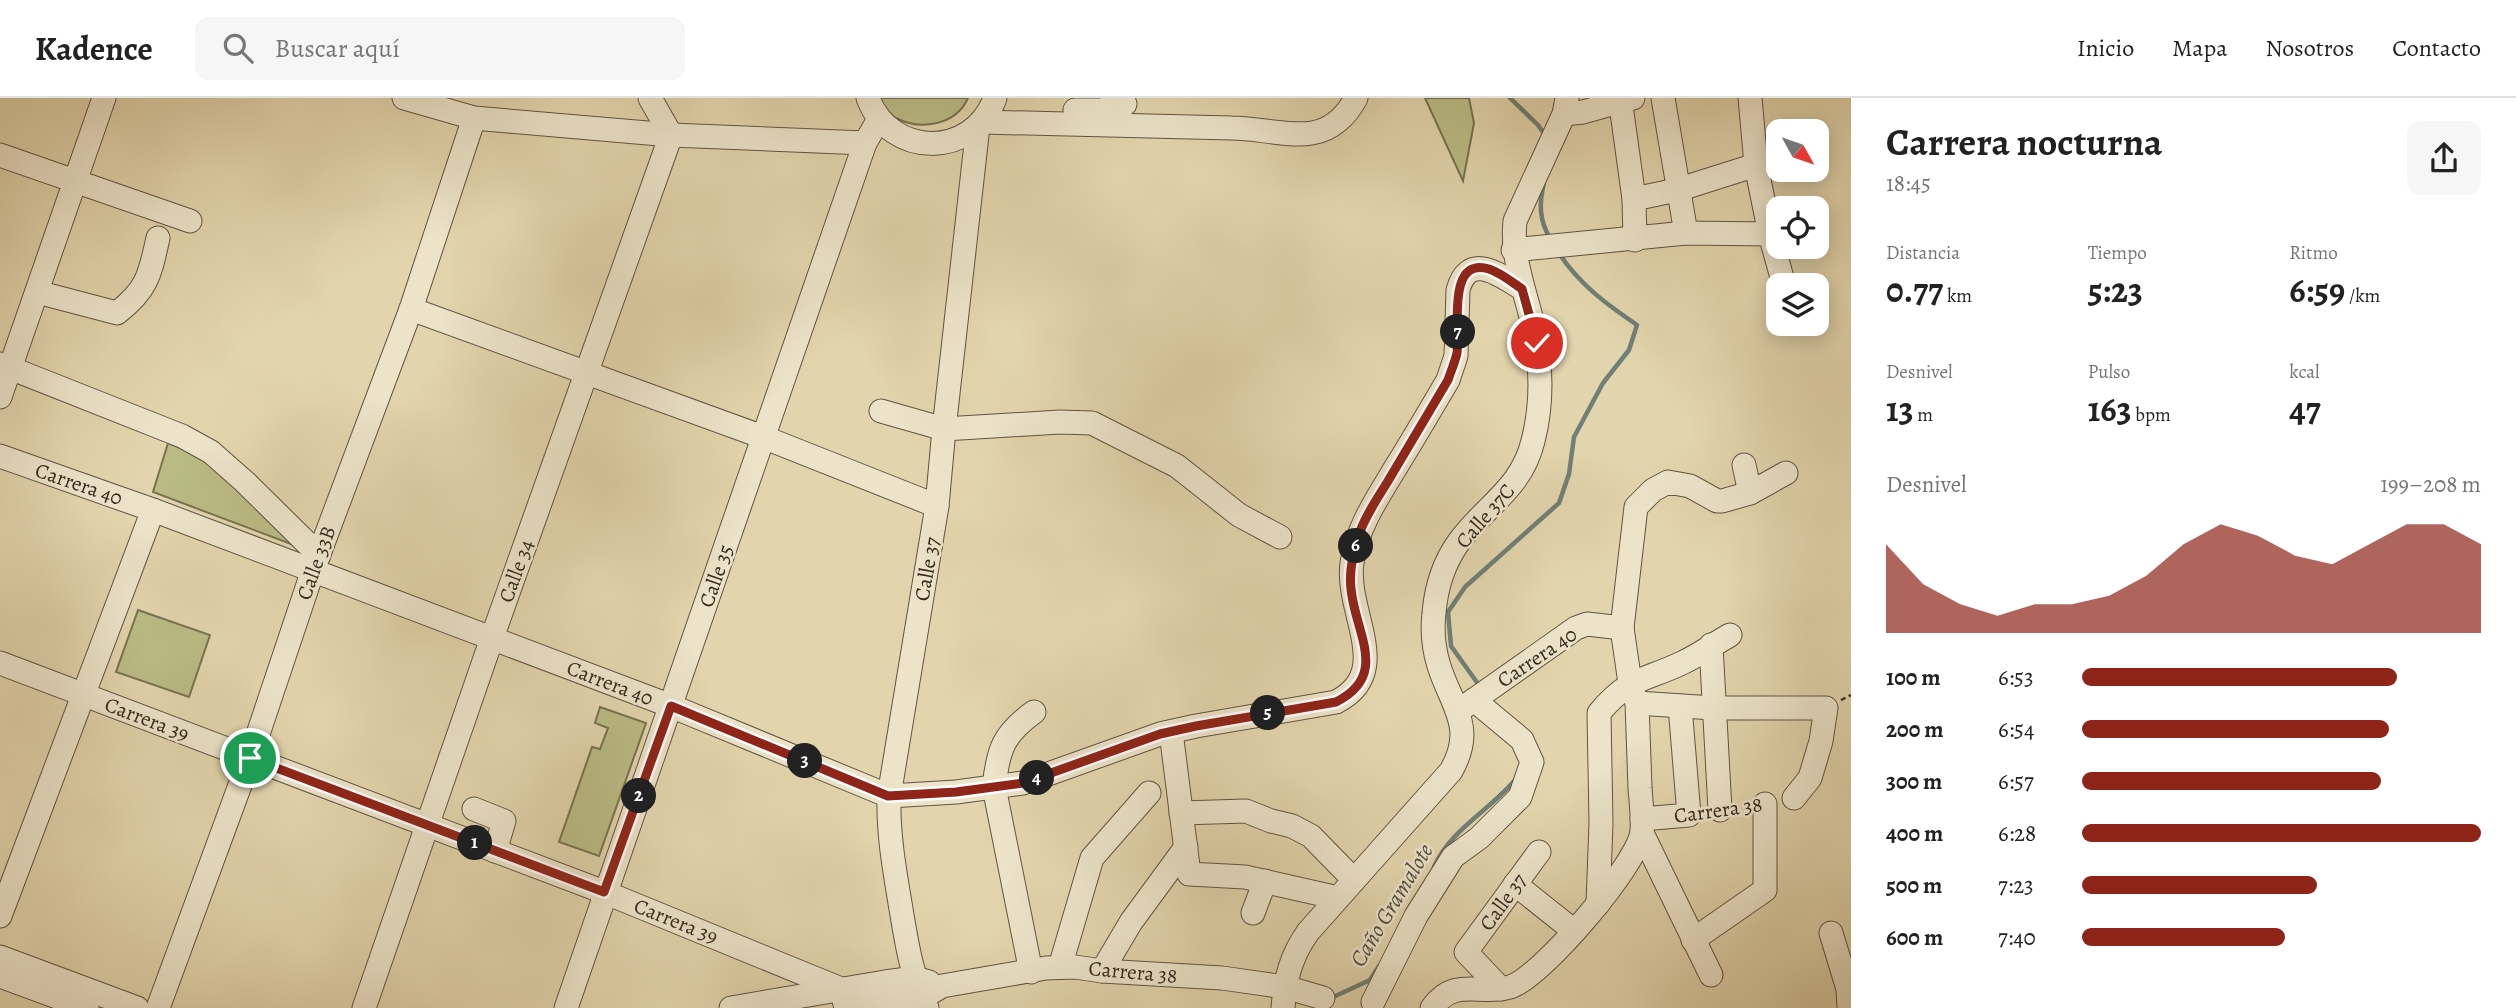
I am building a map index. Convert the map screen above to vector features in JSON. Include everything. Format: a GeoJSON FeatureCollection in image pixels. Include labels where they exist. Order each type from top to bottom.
{"type":"FeatureCollection","features":[{"type":"Feature","properties":{"kind":"street"},"geometry":{"type":"LineString","coordinates":[[0,397],[5,366],[37,292],[104,98]]}},
{"type":"Feature","properties":{"kind":"street"},"geometry":{"type":"LineString","coordinates":[[404,98],[474,118],[671,135],[866,144]]}},
{"type":"Feature","properties":{"kind":"street"},"geometry":{"type":"LineString","coordinates":[[650,98],[671,135]]}},
{"type":"Feature","properties":{"kind":"street"},"geometry":{"type":"LineString","coordinates":[[868,98],[879,119],[904,138],[924,143],[945,142],[964,136],[986,114],[1101,110],[1125,104]]}},
{"type":"Feature","properties":{"kind":"street"},"geometry":{"type":"LineString","coordinates":[[1663,98],[1686,233]]}},
{"type":"Feature","properties":{"kind":"street"},"geometry":{"type":"LineString","coordinates":[[1750,98],[1756,165],[1766,214]]}},
{"type":"Feature","properties":{"kind":"street"},"geometry":{"type":"LineString","coordinates":[[1565,106],[1624,99],[1634,199],[1635,240]]}},
{"type":"Feature","properties":{"kind":"street"},"geometry":{"type":"LineString","coordinates":[[986,114],[1303,134],[1315,133],[1332,126],[1352,105]]}},
{"type":"Feature","properties":{"kind":"street","name":"Calle 37C"},"geometry":{"type":"LineString","coordinates":[[1284,997],[1292,958],[1299,945],[1451,771],[1462,744],[1462,724],[1470,703],[1439,667],[1435,650],[1436,598],[1448,561],[1459,543],[1517,480],[1528,459],[1533,440],[1541,405],[1540,364],[1533,323],[1513,250],[1515,221],[1565,106]]}},
{"type":"Feature","properties":{"kind":"street","name":"Calle 37"},"geometry":{"type":"LineString","coordinates":[[927,992],[888,830],[888,796],[937,506],[944,429],[986,114]]}},
{"type":"Feature","properties":{"kind":"street","name":"Calle 33B"},"geometry":{"type":"LineString","coordinates":[[158,1008],[250,758],[316,562],[411,309],[474,118]]}},
{"type":"Feature","properties":{"kind":"street","name":"Calle 35"},"geometry":{"type":"LineString","coordinates":[[566,1008],[604,892],[866,144],[879,119]]}},
{"type":"Feature","properties":{"kind":"street","name":"Calle 34"},"geometry":{"type":"LineString","coordinates":[[364,1008],[671,135]]}},
{"type":"Feature","properties":{"kind":"street"},"geometry":{"type":"LineString","coordinates":[[0,155],[190,220]]}},
{"type":"Feature","properties":{"kind":"street"},"geometry":{"type":"LineString","coordinates":[[1634,199],[1677,190],[1756,165]]}},
{"type":"Feature","properties":{"kind":"street"},"geometry":{"type":"LineString","coordinates":[[1513,250],[1686,233],[1766,233]]}},
{"type":"Feature","properties":{"kind":"street"},"geometry":{"type":"LineString","coordinates":[[37,292],[117,313],[135,299],[149,277],[158,238]]}},
{"type":"Feature","properties":{"kind":"street","name":"Carrera 40"},"geometry":{"type":"LineString","coordinates":[[0,456],[152,510],[316,562],[492,638],[671,706],[888,796],[956,792],[1023,783],[1171,732],[1327,704],[1350,694],[1360,685],[1367,659],[1351,590],[1352,564],[1358,536],[1448,380],[1456,356],[1460,282],[1471,271],[1486,268],[1522,289]]}},
{"type":"Feature","properties":{"kind":"street"},"geometry":{"type":"LineString","coordinates":[[411,309],[764,437],[937,506]]}},
{"type":"Feature","properties":{"kind":"street"},"geometry":{"type":"LineString","coordinates":[[5,366],[182,436],[211,452],[245,482],[316,562]]}},
{"type":"Feature","properties":{"kind":"street"},"geometry":{"type":"LineString","coordinates":[[881,411],[944,429],[1060,422],[1092,423],[1177,466],[1239,515],[1280,537]]}},
{"type":"Feature","properties":{"kind":"street"},"geometry":{"type":"LineString","coordinates":[[1744,465],[1751,493]]}},
{"type":"Feature","properties":{"kind":"street"},"geometry":{"type":"LineString","coordinates":[[1432,1008],[1445,994],[1454,990],[1501,989],[1522,982],[1548,961],[1598,904],[1633,858],[1642,826],[1633,693],[1622,628],[1636,507],[1653,491],[1668,482],[1690,486],[1722,502],[1751,493],[1786,473]]}},
{"type":"Feature","properties":{"kind":"street"},"geometry":{"type":"LineString","coordinates":[[0,916],[152,510]]}},
{"type":"Feature","properties":{"kind":"street","name":"Carrera 40"},"geometry":{"type":"LineString","coordinates":[[1470,703],[1576,628],[1587,624],[1622,628]]}},
{"type":"Feature","properties":{"kind":"street"},"geometry":{"type":"LineString","coordinates":[[1598,904],[1601,823],[1599,713],[1613,696],[1633,693],[1721,640],[1713,708],[1720,810]]}},
{"type":"Feature","properties":{"kind":"street","name":"Carrera 39"},"geometry":{"type":"LineString","coordinates":[[0,663],[604,892],[846,1002]]}},
{"type":"Feature","properties":{"kind":"street"},"geometry":{"type":"LineString","coordinates":[[1633,693],[1680,706],[1826,708],[1821,741],[1810,778],[1794,797]]}},
{"type":"Feature","properties":{"kind":"street"},"geometry":{"type":"LineString","coordinates":[[1373,1002],[1416,916],[1453,857],[1479,838],[1520,797],[1532,762],[1522,740],[1470,703]]}},
{"type":"Feature","properties":{"kind":"street","name":"Carrera 38"},"geometry":{"type":"LineString","coordinates":[[1642,826],[1689,814],[1680,706]]}},
{"type":"Feature","properties":{"kind":"street"},"geometry":{"type":"LineString","coordinates":[[1031,972],[994,787],[997,757],[1007,736],[1034,712]]}},
{"type":"Feature","properties":{"kind":"street"},"geometry":{"type":"LineString","coordinates":[[1171,732],[1189,874],[1245,877],[1338,898]]}},
{"type":"Feature","properties":{"kind":"street"},"geometry":{"type":"LineString","coordinates":[[1060,967],[1092,858],[1149,793]]}},
{"type":"Feature","properties":{"kind":"street"},"geometry":{"type":"LineString","coordinates":[[1693,940],[1765,890],[1765,804]]}},
{"type":"Feature","properties":{"kind":"street"},"geometry":{"type":"LineString","coordinates":[[474,809],[503,821],[495,851]]}},
{"type":"Feature","properties":{"kind":"street"},"geometry":{"type":"LineString","coordinates":[[1181,813],[1246,811],[1292,826],[1311,836],[1354,880]]}},
{"type":"Feature","properties":{"kind":"street"},"geometry":{"type":"LineString","coordinates":[[1642,826],[1711,975]]}},
{"type":"Feature","properties":{"kind":"street"},"geometry":{"type":"LineString","coordinates":[[1102,971],[1131,922],[1186,847]]}},
{"type":"Feature","properties":{"kind":"street","name":"Calle 37"},"geometry":{"type":"LineString","coordinates":[[1501,989],[1466,951],[1539,852]]}},
{"type":"Feature","properties":{"kind":"street"},"geometry":{"type":"LineString","coordinates":[[1252,913],[1265,881]]}},
{"type":"Feature","properties":{"kind":"street"},"geometry":{"type":"LineString","coordinates":[[1515,884],[1574,930]]}},
{"type":"Feature","properties":{"kind":"street"},"geometry":{"type":"LineString","coordinates":[[1830,933],[1849,989],[1849,1008]]}},
{"type":"Feature","properties":{"kind":"street"},"geometry":{"type":"LineString","coordinates":[[0,957],[137,1008]]}},
{"type":"Feature","properties":{"kind":"street","name":"Carrera 38"},"geometry":{"type":"LineString","coordinates":[[731,1008],[846,1002],[927,992],[1060,967],[1222,978],[1284,997],[1324,998]]}},
{"type":"Feature","properties":{"kind":"street"},"geometry":{"type":"LineString","coordinates":[[0,976],[87,1008]]}},
{"type":"Feature","properties":{"kind":"green space"},"geometry":{"type":"Polygon","coordinates":[[[877,98],[968,98],[947,120],[927,125],[896,118],[877,98]]]}},
{"type":"Feature","properties":{"kind":"green space"},"geometry":{"type":"Polygon","coordinates":[[[1425,98],[1469,98],[1474,123],[1463,181],[1425,98]]]}},
{"type":"Feature","properties":{"kind":"green space"},"geometry":{"type":"Polygon","coordinates":[[[168,443],[216,462],[307,550],[153,492],[168,443]]]}},
{"type":"Feature","properties":{"kind":"green space"},"geometry":{"type":"Polygon","coordinates":[[[138,610],[210,635],[189,697],[116,672],[138,610]]]}},
{"type":"Feature","properties":{"kind":"green space"},"geometry":{"type":"Polygon","coordinates":[[[600,707],[646,723],[599,856],[559,842],[592,747],[600,749],[608,728],[595,723],[600,707]]]}},
{"type":"Feature","properties":{"kind":"waterway","name":"Caño Gramalote"},"geometry":{"type":"LineString","coordinates":[[1510,98],[1545,135]]}},
{"type":"Feature","properties":{"kind":"waterway","name":"Caño Gramalote"},"geometry":{"type":"LineString","coordinates":[[1544,183],[1541,211],[1550,238]]}},
{"type":"Feature","properties":{"kind":"waterway","name":"Caño Gramalote"},"geometry":{"type":"LineString","coordinates":[[1481,688],[1451,646],[1448,612],[1465,587],[1559,503],[1569,474],[1574,437],[1603,383],[1629,350],[1637,325],[1594,293],[1558,252]]}},
{"type":"Feature","properties":{"kind":"waterway","name":"Caño Gramalote"},"geometry":{"type":"LineString","coordinates":[[1434,867],[1460,831],[1515,780]]}},
{"type":"Feature","properties":{"kind":"waterway","name":"Caño Gramalote"},"geometry":{"type":"LineString","coordinates":[[1329,999],[1370,980],[1379,966]]}},
{"type":"Feature","properties":{"kind":"route"},"geometry":{"type":"LineString","coordinates":[[250,758],[604,892],[671,706],[888,796],[956,792],[1023,783],[1160,734],[1336,702],[1360,685],[1367,659],[1351,590],[1352,564],[1358,536],[1448,380],[1456,356],[1458,290],[1464,275],[1478,268],[1486,268],[1522,289],[1537,343]]}}]}
